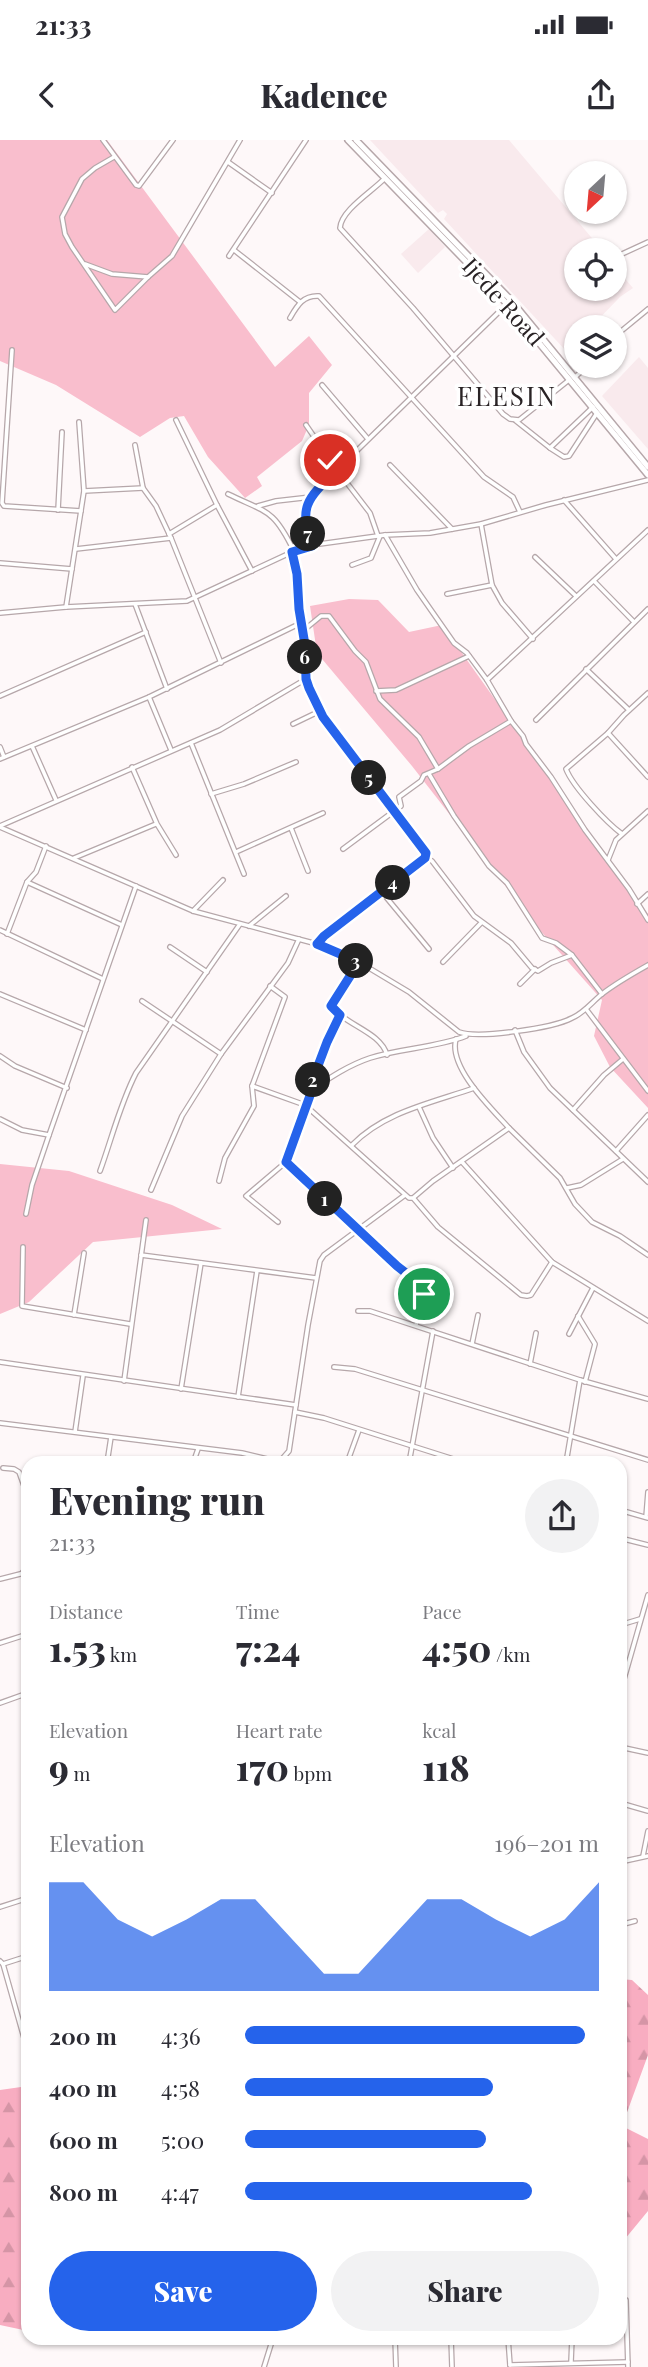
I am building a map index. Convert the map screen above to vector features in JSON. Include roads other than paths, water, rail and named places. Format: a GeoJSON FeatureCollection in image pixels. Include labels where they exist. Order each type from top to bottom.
{"type":"FeatureCollection","features":[{"type":"Feature","properties":{"kind":"main road","name":"Ijede Road"},"geometry":{"type":"LineString","coordinates":[[348,140],[484,275],[564,368]]}},
{"type":"Feature","properties":{"kind":"main road","name":"Ijede Road"},"geometry":{"type":"LineString","coordinates":[[356,140],[484,275],[564,368]]}},
{"type":"Feature","properties":{"kind":"main road","name":"Ijede Road"},"geometry":{"type":"LineString","coordinates":[[573,378],[648,477]]}},
{"type":"Feature","properties":{"kind":"main road","name":"Ijede Road"},"geometry":{"type":"LineString","coordinates":[[573,378],[648,467]]}},
{"type":"Feature","properties":{"kind":"street"},"geometry":{"type":"LineString","coordinates":[[103,140],[139,186],[170,141]]}},
{"type":"Feature","properties":{"kind":"street"},"geometry":{"type":"LineString","coordinates":[[114,157],[82,179],[63,215],[65,234],[115,310],[172,256],[240,140]]}},
{"type":"Feature","properties":{"kind":"street"},"geometry":{"type":"LineString","coordinates":[[229,257],[306,140]]}},
{"type":"Feature","properties":{"kind":"street"},"geometry":{"type":"LineString","coordinates":[[228,162],[272,192]]}},
{"type":"Feature","properties":{"kind":"street"},"geometry":{"type":"LineString","coordinates":[[385,178],[360,199],[341,222],[340,228],[503,414],[564,457],[569,456],[595,410]]}},
{"type":"Feature","properties":{"kind":"street"},"geometry":{"type":"LineString","coordinates":[[627,252],[648,242]]}},
{"type":"Feature","properties":{"kind":"street"},"geometry":{"type":"LineString","coordinates":[[234,250],[300,302]]}},
{"type":"Feature","properties":{"kind":"street"},"geometry":{"type":"LineString","coordinates":[[85,264],[112,274],[148,277]]}},
{"type":"Feature","properties":{"kind":"street"},"geometry":{"type":"LineString","coordinates":[[290,318],[300,302],[319,296],[484,477],[513,497],[520,512]]}},
{"type":"Feature","properties":{"kind":"street"},"geometry":{"type":"LineString","coordinates":[[312,546],[304,522],[311,497],[507,304]]}},
{"type":"Feature","properties":{"kind":"street"},"geometry":{"type":"LineString","coordinates":[[627,326],[648,309]]}},
{"type":"Feature","properties":{"kind":"street"},"geometry":{"type":"LineString","coordinates":[[12,350],[1,503],[4,506],[81,511]]}},
{"type":"Feature","properties":{"kind":"street"},"geometry":{"type":"LineString","coordinates":[[515,421],[573,378]]}},
{"type":"Feature","properties":{"kind":"street"},"geometry":{"type":"LineString","coordinates":[[322,385],[368,439]]}},
{"type":"Feature","properties":{"kind":"street"},"geometry":{"type":"LineString","coordinates":[[550,448],[595,410]]}},
{"type":"Feature","properties":{"kind":"street"},"geometry":{"type":"LineString","coordinates":[[176,420],[252,572]]}},
{"type":"Feature","properties":{"kind":"street"},"geometry":{"type":"LineString","coordinates":[[66,607],[84,491],[79,422]]}},
{"type":"Feature","properties":{"kind":"street"},"geometry":{"type":"LineString","coordinates":[[306,425],[370,513],[381,536],[454,643],[469,656],[488,680],[526,744],[648,920]]}},
{"type":"Feature","properties":{"kind":"street"},"geometry":{"type":"LineString","coordinates":[[58,510],[62,432]]}},
{"type":"Feature","properties":{"kind":"street"},"geometry":{"type":"LineString","coordinates":[[135,446],[143,488],[156,506],[170,536],[221,663]]}},
{"type":"Feature","properties":{"kind":"street"},"geometry":{"type":"LineString","coordinates":[[390,464],[452,529]]}},
{"type":"Feature","properties":{"kind":"street"},"geometry":{"type":"LineString","coordinates":[[0,614],[195,598],[293,552],[312,546],[381,536],[430,533],[481,524],[648,477]]}},
{"type":"Feature","properties":{"kind":"street"},"geometry":{"type":"LineString","coordinates":[[84,491],[143,488]]}},
{"type":"Feature","properties":{"kind":"street"},"geometry":{"type":"LineString","coordinates":[[228,494],[258,506],[275,519],[293,552],[306,679],[320,711],[425,850],[425,858]]}},
{"type":"Feature","properties":{"kind":"street"},"geometry":{"type":"LineString","coordinates":[[258,506],[276,500],[311,497]]}},
{"type":"Feature","properties":{"kind":"street"},"geometry":{"type":"LineString","coordinates":[[564,500],[616,559]]}},
{"type":"Feature","properties":{"kind":"street"},"geometry":{"type":"LineString","coordinates":[[76,549],[170,536],[217,505]]}},
{"type":"Feature","properties":{"kind":"street"},"geometry":{"type":"LineString","coordinates":[[481,524],[492,585],[502,603],[533,639]]}},
{"type":"Feature","properties":{"kind":"street"},"geometry":{"type":"LineString","coordinates":[[488,680],[648,530]]}},
{"type":"Feature","properties":{"kind":"street"},"geometry":{"type":"LineString","coordinates":[[352,565],[371,558],[381,536]]}},
{"type":"Feature","properties":{"kind":"street"},"geometry":{"type":"LineString","coordinates":[[535,557],[577,597]]}},
{"type":"Feature","properties":{"kind":"street"},"geometry":{"type":"LineString","coordinates":[[0,563],[72,569]]}},
{"type":"Feature","properties":{"kind":"street"},"geometry":{"type":"LineString","coordinates":[[594,580],[634,622]]}},
{"type":"Feature","properties":{"kind":"street"},"geometry":{"type":"LineString","coordinates":[[447,594],[492,585]]}},
{"type":"Feature","properties":{"kind":"street"},"geometry":{"type":"LineString","coordinates":[[135,604],[167,689]]}},
{"type":"Feature","properties":{"kind":"street"},"geometry":{"type":"LineString","coordinates":[[536,720],[648,609]]}},
{"type":"Feature","properties":{"kind":"street"},"geometry":{"type":"LineString","coordinates":[[303,630],[321,616],[329,616],[366,662],[380,699],[419,737],[438,769]]}},
{"type":"Feature","properties":{"kind":"street"},"geometry":{"type":"LineString","coordinates":[[0,747],[2,758],[32,747],[167,689],[301,623]]}},
{"type":"Feature","properties":{"kind":"street"},"geometry":{"type":"LineString","coordinates":[[0,696],[146,632]]}},
{"type":"Feature","properties":{"kind":"street"},"geometry":{"type":"LineString","coordinates":[[376,691],[396,690],[469,656]]}},
{"type":"Feature","properties":{"kind":"street"},"geometry":{"type":"LineString","coordinates":[[586,669],[629,710]]}},
{"type":"Feature","properties":{"kind":"street"},"geometry":{"type":"LineString","coordinates":[[0,826],[220,730],[306,679]]}},
{"type":"Feature","properties":{"kind":"street"},"geometry":{"type":"LineString","coordinates":[[622,834],[597,810],[566,769],[608,733],[648,693]]}},
{"type":"Feature","properties":{"kind":"street"},"geometry":{"type":"LineString","coordinates":[[149,697],[171,750]]}},
{"type":"Feature","properties":{"kind":"street"},"geometry":{"type":"LineString","coordinates":[[293,724],[320,711]]}},
{"type":"Feature","properties":{"kind":"street"},"geometry":{"type":"LineString","coordinates":[[343,849],[401,806],[399,797],[424,775],[438,769],[469,746],[511,721]]}},
{"type":"Feature","properties":{"kind":"street"},"geometry":{"type":"LineString","coordinates":[[608,733],[648,778]]}},
{"type":"Feature","properties":{"kind":"street"},"geometry":{"type":"LineString","coordinates":[[191,743],[244,874]]}},
{"type":"Feature","properties":{"kind":"street"},"geometry":{"type":"LineString","coordinates":[[32,747],[56,800]]}},
{"type":"Feature","properties":{"kind":"street"},"geometry":{"type":"LineString","coordinates":[[211,794],[244,784],[296,762]]}},
{"type":"Feature","properties":{"kind":"street"},"geometry":{"type":"LineString","coordinates":[[132,767],[157,824],[176,855]]}},
{"type":"Feature","properties":{"kind":"street"},"geometry":{"type":"LineString","coordinates":[[429,774],[469,838],[493,872],[507,883],[542,938],[556,943],[572,955],[602,994]]}},
{"type":"Feature","properties":{"kind":"street"},"geometry":{"type":"LineString","coordinates":[[608,860],[622,834],[648,811]]}},
{"type":"Feature","properties":{"kind":"street"},"geometry":{"type":"LineString","coordinates":[[236,852],[323,813]]}},
{"type":"Feature","properties":{"kind":"street"},"geometry":{"type":"LineString","coordinates":[[75,858],[157,824]]}},
{"type":"Feature","properties":{"kind":"street"},"geometry":{"type":"LineString","coordinates":[[0,826],[193,911],[317,944],[359,962],[399,984],[459,1032],[468,1035],[556,1024],[572,1018],[602,994],[648,965]]}},
{"type":"Feature","properties":{"kind":"street"},"geometry":{"type":"LineString","coordinates":[[291,827],[308,871]]}},
{"type":"Feature","properties":{"kind":"street"},"geometry":{"type":"LineString","coordinates":[[6,934],[27,882],[36,872],[46,846]]}},
{"type":"Feature","properties":{"kind":"street"},"geometry":{"type":"LineString","coordinates":[[317,944],[425,858]]}},
{"type":"Feature","properties":{"kind":"street"},"geometry":{"type":"LineString","coordinates":[[425,858],[432,861],[481,923],[511,943],[535,969]]}},
{"type":"Feature","properties":{"kind":"street"},"geometry":{"type":"LineString","coordinates":[[193,911],[223,880]]}},
{"type":"Feature","properties":{"kind":"street"},"geometry":{"type":"LineString","coordinates":[[27,882],[122,925]]}},
{"type":"Feature","properties":{"kind":"street"},"geometry":{"type":"LineString","coordinates":[[26,1214],[32,1185],[136,886]]}},
{"type":"Feature","properties":{"kind":"street"},"geometry":{"type":"LineString","coordinates":[[381,891],[429,949]]}},
{"type":"Feature","properties":{"kind":"street"},"geometry":{"type":"LineString","coordinates":[[637,904],[648,894]]}},
{"type":"Feature","properties":{"kind":"street"},"geometry":{"type":"LineString","coordinates":[[249,926],[286,896]]}},
{"type":"Feature","properties":{"kind":"street"},"geometry":{"type":"LineString","coordinates":[[443,962],[481,923]]}},
{"type":"Feature","properties":{"kind":"street"},"geometry":{"type":"LineString","coordinates":[[100,1171],[124,1097],[136,1073],[240,924]]}},
{"type":"Feature","properties":{"kind":"street"},"geometry":{"type":"LineString","coordinates":[[0,930],[103,979]]}},
{"type":"Feature","properties":{"kind":"street"},"geometry":{"type":"LineString","coordinates":[[151,1190],[181,1116],[221,1054],[291,957],[299,939]]}},
{"type":"Feature","properties":{"kind":"street"},"geometry":{"type":"LineString","coordinates":[[170,947],[207,972]]}},
{"type":"Feature","properties":{"kind":"street"},"geometry":{"type":"LineString","coordinates":[[520,984],[535,969],[543,969],[572,955]]}},
{"type":"Feature","properties":{"kind":"street"},"geometry":{"type":"LineString","coordinates":[[359,962],[331,1006],[376,1040],[385,1048],[387,1055]]}},
{"type":"Feature","properties":{"kind":"street"},"geometry":{"type":"LineString","coordinates":[[219,1181],[225,1158],[254,1106],[252,1086],[285,997],[270,986]]}},
{"type":"Feature","properties":{"kind":"street"},"geometry":{"type":"LineString","coordinates":[[0,994],[86,1031]]}},
{"type":"Feature","properties":{"kind":"street"},"geometry":{"type":"LineString","coordinates":[[142,1001],[221,1054]]}},
{"type":"Feature","properties":{"kind":"street"},"geometry":{"type":"LineString","coordinates":[[586,1009],[648,1091]]}},
{"type":"Feature","properties":{"kind":"street"},"geometry":{"type":"LineString","coordinates":[[278,1222],[246,1196],[286,1162],[312,1090],[313,1079],[340,1015]]}},
{"type":"Feature","properties":{"kind":"street"},"geometry":{"type":"LineString","coordinates":[[515,1030],[524,1052],[536,1070],[573,1110],[648,1182]]}},
{"type":"Feature","properties":{"kind":"street"},"geometry":{"type":"LineString","coordinates":[[312,1090],[346,1067],[370,1058],[456,1040],[468,1035]]}},
{"type":"Feature","properties":{"kind":"street"},"geometry":{"type":"LineString","coordinates":[[456,1040],[454,1054],[474,1088],[567,1188],[575,1204],[592,1222],[620,1236],[648,1255]]}},
{"type":"Feature","properties":{"kind":"street"},"geometry":{"type":"LineString","coordinates":[[0,1056],[16,1066],[67,1088]]}},
{"type":"Feature","properties":{"kind":"street"},"geometry":{"type":"LineString","coordinates":[[573,1110],[604,1075],[624,1059]]}},
{"type":"Feature","properties":{"kind":"street"},"geometry":{"type":"LineString","coordinates":[[252,1086],[305,1105],[405,1195],[413,1198],[438,1227],[521,1295],[531,1295],[552,1262]]}},
{"type":"Feature","properties":{"kind":"street"},"geometry":{"type":"LineString","coordinates":[[352,1145],[370,1127],[396,1115],[474,1088]]}},
{"type":"Feature","properties":{"kind":"street"},"geometry":{"type":"LineString","coordinates":[[419,1107],[433,1138],[453,1168]]}},
{"type":"Feature","properties":{"kind":"street"},"geometry":{"type":"LineString","coordinates":[[616,1151],[648,1115]]}},
{"type":"Feature","properties":{"kind":"street"},"geometry":{"type":"LineString","coordinates":[[0,1119],[22,1130],[49,1135]]}},
{"type":"Feature","properties":{"kind":"street"},"geometry":{"type":"LineString","coordinates":[[413,1198],[509,1128]]}},
{"type":"Feature","properties":{"kind":"street"},"geometry":{"type":"LineString","coordinates":[[567,1188],[581,1185],[624,1159]]}},
{"type":"Feature","properties":{"kind":"street"},"geometry":{"type":"LineString","coordinates":[[286,1162],[424,1287],[416,1325]]}},
{"type":"Feature","properties":{"kind":"street"},"geometry":{"type":"LineString","coordinates":[[462,1162],[552,1262],[648,1321]]}},
{"type":"Feature","properties":{"kind":"street"},"geometry":{"type":"LineString","coordinates":[[285,1456],[289,1451],[316,1278],[324,1255],[405,1195]]}},
{"type":"Feature","properties":{"kind":"street"},"geometry":{"type":"LineString","coordinates":[[124,1381],[146,1220]]}},
{"type":"Feature","properties":{"kind":"street"},"geometry":{"type":"LineString","coordinates":[[23,1247],[22,1306],[130,1324]]}},
{"type":"Feature","properties":{"kind":"street"},"geometry":{"type":"LineString","coordinates":[[74,1315],[85,1253]]}},
{"type":"Feature","properties":{"kind":"street"},"geometry":{"type":"LineString","coordinates":[[141,1255],[316,1278]]}},
{"type":"Feature","properties":{"kind":"street"},"geometry":{"type":"LineString","coordinates":[[181,1389],[202,1263]]}},
{"type":"Feature","properties":{"kind":"street"},"geometry":{"type":"LineString","coordinates":[[239,1396],[257,1270]]}},
{"type":"Feature","properties":{"kind":"street"},"geometry":{"type":"LineString","coordinates":[[569,1334],[593,1288]]}},
{"type":"Feature","properties":{"kind":"street"},"geometry":{"type":"LineString","coordinates":[[358,1311],[370,1311],[583,1381],[648,1399]]}},
{"type":"Feature","properties":{"kind":"street"},"geometry":{"type":"LineString","coordinates":[[472,1344],[478,1315]]}},
{"type":"Feature","properties":{"kind":"street"},"geometry":{"type":"LineString","coordinates":[[567,1456],[569,1436],[595,1344],[578,1316]]}},
{"type":"Feature","properties":{"kind":"street"},"geometry":{"type":"LineString","coordinates":[[410,1456],[433,1331]]}},
{"type":"Feature","properties":{"kind":"street"},"geometry":{"type":"LineString","coordinates":[[530,1364],[537,1333]]}},
{"type":"Feature","properties":{"kind":"street"},"geometry":{"type":"LineString","coordinates":[[0,1362],[296,1405]]}},
{"type":"Feature","properties":{"kind":"street"},"geometry":{"type":"LineString","coordinates":[[334,1367],[355,1369],[648,1460]]}},
{"type":"Feature","properties":{"kind":"street"},"geometry":{"type":"LineString","coordinates":[[75,1432],[83,1376]]}},
{"type":"Feature","properties":{"kind":"street"},"geometry":{"type":"LineString","coordinates":[[295,1412],[324,1418],[445,1456]]}},
{"type":"Feature","properties":{"kind":"street"},"geometry":{"type":"LineString","coordinates":[[0,1423],[254,1456]]}},
{"type":"Feature","properties":{"kind":"street"},"geometry":{"type":"LineString","coordinates":[[350,1456],[359,1430]]}},
{"type":"Feature","properties":{"kind":"street"},"geometry":{"type":"LineString","coordinates":[[108,1456],[111,1437]]}},
{"type":"Feature","properties":{"kind":"street"},"geometry":{"type":"LineString","coordinates":[[196,1456],[198,1449]]}},
{"type":"Feature","properties":{"kind":"street"},"geometry":{"type":"LineString","coordinates":[[2,1468],[14,1469],[21,1478]]}},
{"type":"Feature","properties":{"kind":"street"},"geometry":{"type":"LineString","coordinates":[[627,1512],[647,1518],[648,1492]]}},
{"type":"Feature","properties":{"kind":"street"},"geometry":{"type":"LineString","coordinates":[[627,1540],[648,1545]]}},
{"type":"Feature","properties":{"kind":"street"},"geometry":{"type":"LineString","coordinates":[[0,1579],[21,1573]]}},
{"type":"Feature","properties":{"kind":"street"},"geometry":{"type":"LineString","coordinates":[[627,1666],[648,1595]]}},
{"type":"Feature","properties":{"kind":"street"},"geometry":{"type":"LineString","coordinates":[[627,1623],[640,1619]]}},
{"type":"Feature","properties":{"kind":"street"},"geometry":{"type":"LineString","coordinates":[[0,1643],[21,1636]]}},
{"type":"Feature","properties":{"kind":"street"},"geometry":{"type":"LineString","coordinates":[[0,1703],[21,1696]]}},
{"type":"Feature","properties":{"kind":"street"},"geometry":{"type":"LineString","coordinates":[[627,1749],[648,1754]]}},
{"type":"Feature","properties":{"kind":"street"},"geometry":{"type":"LineString","coordinates":[[627,1805],[648,1811]]}},
{"type":"Feature","properties":{"kind":"street"},"geometry":{"type":"LineString","coordinates":[[627,1860],[646,1856],[648,1831]]}},
{"type":"Feature","properties":{"kind":"street"},"geometry":{"type":"LineString","coordinates":[[0,1906],[21,1900]]}},
{"type":"Feature","properties":{"kind":"street"},"geometry":{"type":"LineString","coordinates":[[627,1924],[635,1922]]}},
{"type":"Feature","properties":{"kind":"street"},"geometry":{"type":"LineString","coordinates":[[21,1958],[1,1962],[21,2029]]}},
{"type":"Feature","properties":{"kind":"street"},"geometry":{"type":"LineString","coordinates":[[508,2345],[510,2366],[564,2365],[570,2362],[628,2365],[627,2332]]}},
{"type":"Feature","properties":{"kind":"street"},"geometry":{"type":"LineString","coordinates":[[264,2367],[270,2345]]}},
{"type":"Feature","properties":{"kind":"street"},"geometry":{"type":"LineString","coordinates":[[395,2345],[396,2367]]}},
{"type":"Feature","properties":{"kind":"street"},"geometry":{"type":"LineString","coordinates":[[451,2345],[452,2367]]}},
{"type":"Feature","properties":{"kind":"street"},"geometry":{"type":"LineString","coordinates":[[570,2362],[571,2345]]}},
{"type":"Feature","properties":{"kind":"district","name":"ELESIN"},"geometry":{"type":"Point","coordinates":[507,397]}}]}
